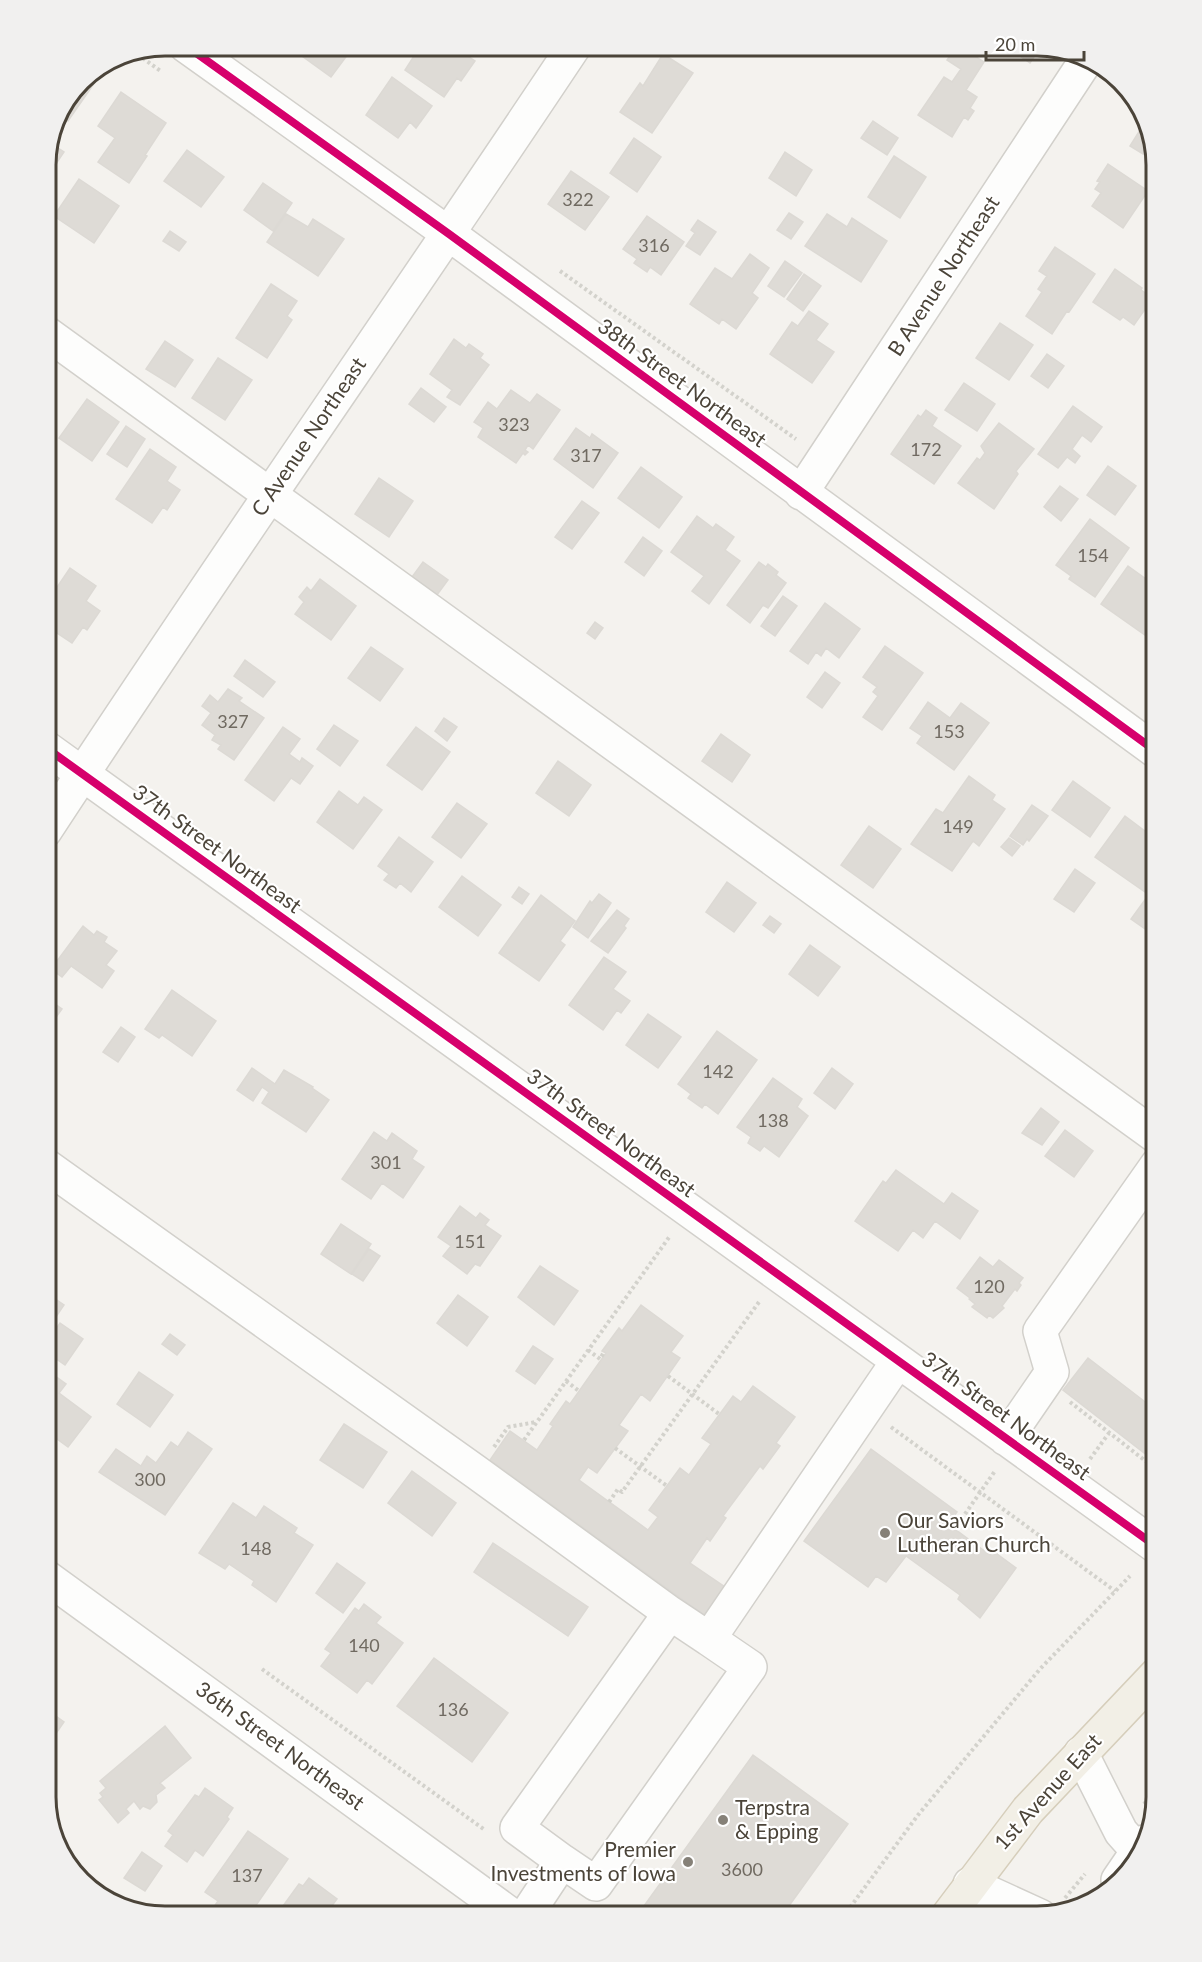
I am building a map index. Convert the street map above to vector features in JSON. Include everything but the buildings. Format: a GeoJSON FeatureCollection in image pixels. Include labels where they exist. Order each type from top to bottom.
{"type":"FeatureCollection","features":[{"type":"Feature","properties":{"kind":"main road","name":"1st Avenue East"},"geometry":{"type":"LineString","coordinates":[[955,1906],[1028,1810],[1146,1685]]}},
{"type":"Feature","properties":{"kind":"street","name":"38th Street Northeast"},"geometry":{"type":"LineString","coordinates":[[200,56],[449,234],[1146,744]]}},
{"type":"Feature","properties":{"kind":"street","name":"C Avenue Northeast"},"geometry":{"type":"LineString","coordinates":[[56,814],[568,56]]}},
{"type":"Feature","properties":{"kind":"street","name":"B Avenue Northeast"},"geometry":{"type":"LineString","coordinates":[[801,492],[1083,66]]}},
{"type":"Feature","properties":{"kind":"street"},"geometry":{"type":"LineString","coordinates":[[56,340],[1146,1129]]}},
{"type":"Feature","properties":{"kind":"street","name":"37th Street Northeast"},"geometry":{"type":"LineString","coordinates":[[56,755],[898,1361],[1002,1454],[1146,1540]]}},
{"type":"Feature","properties":{"kind":"street"},"geometry":{"type":"LineString","coordinates":[[56,1173],[670,1613],[750,1667],[596,1884],[517,1828],[670,1613]]}},
{"type":"Feature","properties":{"kind":"street"},"geometry":{"type":"LineString","coordinates":[[1002,1454],[1052,1372],[1040,1331],[1146,1181]]}},
{"type":"Feature","properties":{"kind":"street"},"geometry":{"type":"LineString","coordinates":[[709,1639],[898,1361]]}},
{"type":"Feature","properties":{"kind":"street","name":"36th Street Northeast"},"geometry":{"type":"LineString","coordinates":[[56,1584],[499,1906]]}},
{"type":"Feature","properties":{"kind":"street"},"geometry":{"type":"LineString","coordinates":[[1081,1753],[1121,1832],[1136,1843]]}},
{"type":"Feature","properties":{"kind":"street"},"geometry":{"type":"LineString","coordinates":[[532,1906],[562,1861]]}},
{"type":"Feature","properties":{"kind":"street"},"geometry":{"type":"LineString","coordinates":[[970,1884],[1018,1906]]}},
{"type":"Feature","properties":{"kind":"path"},"geometry":{"type":"LineString","coordinates":[[551,264],[824,458]]}},
{"type":"Feature","properties":{"kind":"path"},"geometry":{"type":"LineString","coordinates":[[524,1440],[672,1233]]}},
{"type":"Feature","properties":{"kind":"path"},"geometry":{"type":"LineString","coordinates":[[609,1502],[618,1490],[622,1492],[756,1306]]}},
{"type":"Feature","properties":{"kind":"path"},"geometry":{"type":"LineString","coordinates":[[588,1350],[600,1359],[604,1352]]}},
{"type":"Feature","properties":{"kind":"path"},"geometry":{"type":"LineString","coordinates":[[668,1376],[719,1414]]}},
{"type":"Feature","properties":{"kind":"path"},"geometry":{"type":"LineString","coordinates":[[566,1381],[579,1391]]}},
{"type":"Feature","properties":{"kind":"path"},"geometry":{"type":"LineString","coordinates":[[1067,1400],[1146,1462]]}},
{"type":"Feature","properties":{"kind":"path"},"geometry":{"type":"LineString","coordinates":[[488,1455],[508,1427],[537,1422]]}},
{"type":"Feature","properties":{"kind":"path"},"geometry":{"type":"LineString","coordinates":[[889,1426],[1115,1591]]}},
{"type":"Feature","properties":{"kind":"path"},"geometry":{"type":"LineString","coordinates":[[1086,1464],[1109,1433]]}},
{"type":"Feature","properties":{"kind":"path"},"geometry":{"type":"LineString","coordinates":[[615,1448],[667,1486]]}},
{"type":"Feature","properties":{"kind":"path"},"geometry":{"type":"LineString","coordinates":[[965,1514],[1002,1454]]}},
{"type":"Feature","properties":{"kind":"path"},"geometry":{"type":"LineString","coordinates":[[851,1906],[918,1815],[1040,1668],[1130,1576]]}},
{"type":"Feature","properties":{"kind":"path"},"geometry":{"type":"LineString","coordinates":[[262,1669],[493,1836]]}},
{"type":"Feature","properties":{"kind":"cycle path"},"geometry":{"type":"LineString","coordinates":[[200,56],[449,234],[1146,744]]}},
{"type":"Feature","properties":{"kind":"cycle path"},"geometry":{"type":"LineString","coordinates":[[56,755],[1146,1539]]}},
{"type":"Feature","properties":{"kind":"place","name":"Our Saviors Lutheran Church"},"geometry":{"type":"Point","coordinates":[885,1533]}},
{"type":"Feature","properties":{"kind":"place","name":"Terpstra & Epping"},"geometry":{"type":"Point","coordinates":[723,1820]}},
{"type":"Feature","properties":{"kind":"place","name":"Premier Investments of Iowa"},"geometry":{"type":"Point","coordinates":[688,1862]}}]}
